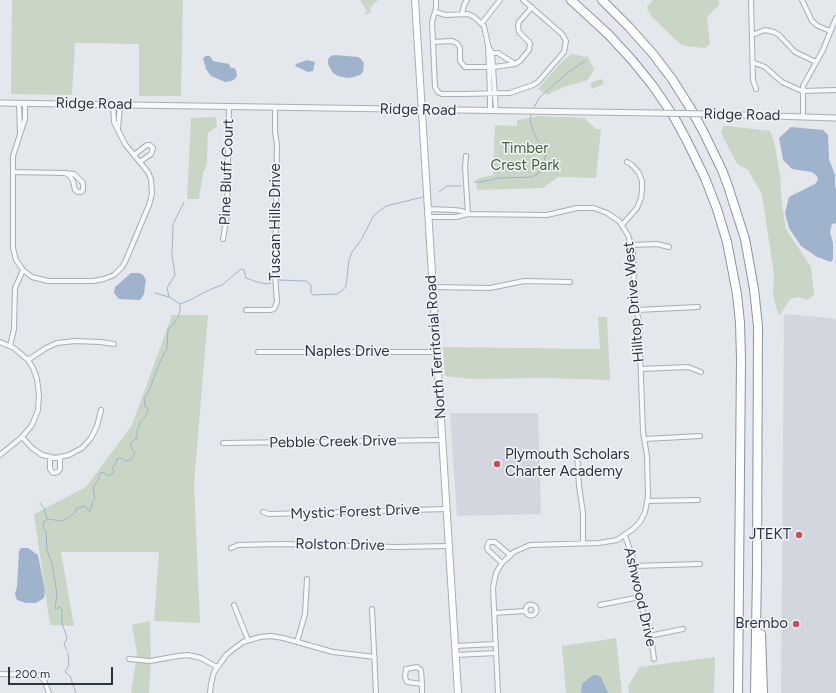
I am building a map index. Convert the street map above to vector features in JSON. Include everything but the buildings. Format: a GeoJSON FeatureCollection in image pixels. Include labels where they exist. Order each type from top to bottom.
{"type":"FeatureCollection","features":[{"type":"Feature","properties":{"kind":"highway"},"geometry":{"type":"LineString","coordinates":[[571,0],[597,23],[624,51],[669,111],[697,161],[722,223],[735,280],[740,323],[740,590],[738,693]]}},
{"type":"Feature","properties":{"kind":"highway"},"geometry":{"type":"LineString","coordinates":[[602,0],[629,27],[652,54],[672,79],[691,109],[722,170],[745,239],[754,289],[758,326],[755,693]]}},
{"type":"Feature","properties":{"kind":"highway"},"geometry":{"type":"LineString","coordinates":[[757,571],[763,693]]}},
{"type":"Feature","properties":{"kind":"highway"},"geometry":{"type":"LineString","coordinates":[[733,693],[736,625],[740,590]]}},
{"type":"Feature","properties":{"kind":"main road","name":"North Territorial Road"},"geometry":{"type":"LineString","coordinates":[[415,0],[458,693]]}},
{"type":"Feature","properties":{"kind":"street"},"geometry":{"type":"LineString","coordinates":[[436,0],[432,22],[435,87],[438,92],[442,94],[493,94],[514,92],[536,84],[565,50],[566,41],[562,34],[523,0]]}},
{"type":"Feature","properties":{"kind":"street"},"geometry":{"type":"LineString","coordinates":[[462,14],[467,0]]}},
{"type":"Feature","properties":{"kind":"street"},"geometry":{"type":"LineString","coordinates":[[482,23],[500,0]]}},
{"type":"Feature","properties":{"kind":"street"},"geometry":{"type":"LineString","coordinates":[[752,0],[752,62],[753,80],[756,89]]}},
{"type":"Feature","properties":{"kind":"street"},"geometry":{"type":"LineString","coordinates":[[802,0],[812,21],[818,26],[830,31]]}},
{"type":"Feature","properties":{"kind":"street"},"geometry":{"type":"LineString","coordinates":[[433,42],[452,40],[458,43],[460,48],[460,61],[465,67],[491,67],[515,64],[520,61],[529,50],[529,41],[519,32],[518,26],[519,22],[532,7]]}},
{"type":"Feature","properties":{"kind":"street"},"geometry":{"type":"LineString","coordinates":[[435,12],[446,15],[472,15],[482,23],[486,30],[491,67],[493,111]]}},
{"type":"Feature","properties":{"kind":"street"},"geometry":{"type":"LineString","coordinates":[[803,117],[803,86],[823,50],[836,18]]}},
{"type":"Feature","properties":{"kind":"street"},"geometry":{"type":"LineString","coordinates":[[752,34],[765,30],[774,32],[779,35],[795,52],[816,62]]}},
{"type":"Feature","properties":{"kind":"street"},"geometry":{"type":"LineString","coordinates":[[488,45],[492,53],[491,67]]}},
{"type":"Feature","properties":{"kind":"street"},"geometry":{"type":"LineString","coordinates":[[492,53],[498,53],[515,64]]}},
{"type":"Feature","properties":{"kind":"street"},"geometry":{"type":"LineString","coordinates":[[752,62],[765,67],[782,82],[802,91],[836,90]]}},
{"type":"Feature","properties":{"kind":"street","name":"Ridge Road"},"geometry":{"type":"LineString","coordinates":[[0,103],[710,114],[836,118]]}},
{"type":"Feature","properties":{"kind":"street"},"geometry":{"type":"LineString","coordinates":[[22,103],[20,134],[14,150],[13,248],[16,260],[23,270],[36,278],[48,281],[99,280],[109,277],[118,271],[126,260],[152,198],[153,188],[151,179],[148,172],[123,141],[114,122],[113,104]]}},
{"type":"Feature","properties":{"kind":"street"},"geometry":{"type":"LineString","coordinates":[[118,129],[120,104]]}},
{"type":"Feature","properties":{"kind":"street","name":"Pine Bluff Court"},"geometry":{"type":"LineString","coordinates":[[223,239],[227,215],[229,106]]}},
{"type":"Feature","properties":{"kind":"street","name":"Tuscan Hills Drive"},"geometry":{"type":"LineString","coordinates":[[246,310],[274,309],[277,302],[275,278],[277,144],[275,132],[275,107]]}},
{"type":"Feature","properties":{"kind":"street"},"geometry":{"type":"LineString","coordinates":[[134,155],[147,145],[150,145],[153,148],[151,154],[140,162]]}},
{"type":"Feature","properties":{"kind":"street"},"geometry":{"type":"LineString","coordinates":[[466,156],[468,214]]}},
{"type":"Feature","properties":{"kind":"street"},"geometry":{"type":"LineString","coordinates":[[622,225],[637,208],[642,190],[639,172],[627,162]]}},
{"type":"Feature","properties":{"kind":"street"},"geometry":{"type":"LineString","coordinates":[[13,172],[65,173],[74,174],[82,184],[83,190],[81,192],[75,190],[73,181],[70,176],[65,173]]}},
{"type":"Feature","properties":{"kind":"street","name":"Hilltop Drive West"},"geometry":{"type":"LineString","coordinates":[[428,217],[456,217],[468,214],[547,215],[574,208],[588,207],[607,213],[622,225],[632,245],[634,292],[637,310],[641,369],[643,421],[647,456],[648,501]]}},
{"type":"Feature","properties":{"kind":"street","name":"Hilltop Drive West"},"geometry":{"type":"LineString","coordinates":[[428,209],[462,211],[468,214]]}},
{"type":"Feature","properties":{"kind":"street"},"geometry":{"type":"LineString","coordinates":[[632,245],[657,244],[669,247]]}},
{"type":"Feature","properties":{"kind":"street"},"geometry":{"type":"LineString","coordinates":[[10,346],[14,329],[15,288],[23,270]]}},
{"type":"Feature","properties":{"kind":"street"},"geometry":{"type":"LineString","coordinates":[[432,287],[490,288],[524,281],[570,282]]}},
{"type":"Feature","properties":{"kind":"street"},"geometry":{"type":"LineString","coordinates":[[637,310],[698,307]]}},
{"type":"Feature","properties":{"kind":"street"},"geometry":{"type":"LineString","coordinates":[[0,342],[10,346],[28,360],[37,379],[39,400],[34,420],[29,429],[22,437],[0,455]]}},
{"type":"Feature","properties":{"kind":"street"},"geometry":{"type":"LineString","coordinates":[[28,360],[46,348],[57,343],[100,342],[114,344]]}},
{"type":"Feature","properties":{"kind":"street","name":"Naples Drive"},"geometry":{"type":"LineString","coordinates":[[258,352],[436,352]]}},
{"type":"Feature","properties":{"kind":"street"},"geometry":{"type":"LineString","coordinates":[[641,369],[688,367],[701,372]]}},
{"type":"Feature","properties":{"kind":"street"},"geometry":{"type":"LineString","coordinates":[[22,437],[35,450],[50,457],[60,458],[73,454],[82,448],[88,441],[97,426],[101,410]]}},
{"type":"Feature","properties":{"kind":"street"},"geometry":{"type":"LineString","coordinates":[[645,439],[700,436]]}},
{"type":"Feature","properties":{"kind":"street","name":"Pebble Creek Drive"},"geometry":{"type":"LineString","coordinates":[[223,443],[442,440]]}},
{"type":"Feature","properties":{"kind":"street"},"geometry":{"type":"LineString","coordinates":[[577,453],[579,486],[583,513],[583,543]]}},
{"type":"Feature","properties":{"kind":"street"},"geometry":{"type":"LineString","coordinates":[[50,457],[50,470],[53,473],[58,472],[60,469],[60,458]]}},
{"type":"Feature","properties":{"kind":"street"},"geometry":{"type":"LineString","coordinates":[[498,693],[493,584],[496,573],[502,563],[510,555],[530,545],[609,542],[625,536],[633,530],[640,522],[648,501],[698,500]]}},
{"type":"Feature","properties":{"kind":"street","name":"Mystic Forest Drive"},"geometry":{"type":"LineString","coordinates":[[263,512],[269,514],[447,509]]}},
{"type":"Feature","properties":{"kind":"street","name":"Ashwood Drive"},"geometry":{"type":"LineString","coordinates":[[625,536],[631,550],[644,623],[653,648],[654,659]]}},
{"type":"Feature","properties":{"kind":"street"},"geometry":{"type":"LineString","coordinates":[[502,563],[488,550],[487,547],[489,542],[495,542],[510,555]]}},
{"type":"Feature","properties":{"kind":"street","name":"Rolston Drive"},"geometry":{"type":"LineString","coordinates":[[231,548],[238,545],[281,544],[396,547],[449,546]]}},
{"type":"Feature","properties":{"kind":"street"},"geometry":{"type":"LineString","coordinates":[[634,566],[700,564]]}},
{"type":"Feature","properties":{"kind":"street"},"geometry":{"type":"LineString","coordinates":[[297,642],[305,614],[307,579]]}},
{"type":"Feature","properties":{"kind":"street"},"geometry":{"type":"LineString","coordinates":[[600,605],[640,597]]}},
{"type":"Feature","properties":{"kind":"street"},"geometry":{"type":"LineString","coordinates":[[234,605],[248,640]]}},
{"type":"Feature","properties":{"kind":"street"},"geometry":{"type":"LineString","coordinates":[[372,608],[376,693]]}},
{"type":"Feature","properties":{"kind":"street"},"geometry":{"type":"LineString","coordinates":[[494,613],[525,611]]}},
{"type":"Feature","properties":{"kind":"street"},"geometry":{"type":"LineString","coordinates":[[649,636],[683,629]]}},
{"type":"Feature","properties":{"kind":"street"},"geometry":{"type":"LineString","coordinates":[[210,693],[212,678],[217,667],[230,651],[248,640],[260,637],[271,636],[333,652],[375,657]]}},
{"type":"Feature","properties":{"kind":"street"},"geometry":{"type":"LineString","coordinates":[[455,646],[496,644]]}},
{"type":"Feature","properties":{"kind":"street"},"geometry":{"type":"LineString","coordinates":[[456,655],[496,653]]}},
{"type":"Feature","properties":{"kind":"street"},"geometry":{"type":"LineString","coordinates":[[129,659],[150,661],[188,655],[201,658],[217,667]]}},
{"type":"Feature","properties":{"kind":"street"},"geometry":{"type":"LineString","coordinates":[[422,684],[407,682],[405,677],[406,669],[417,667],[421,670],[422,684],[422,693]]}},
{"type":"Feature","properties":{"kind":"street"},"geometry":{"type":"LineString","coordinates":[[0,674],[39,675],[44,680],[49,693]]}},
{"type":"Feature","properties":{"kind":"shaded area"},"geometry":{"type":"Polygon","coordinates":[[[784,314],[831,318],[836,320],[836,693],[781,693],[784,314]]]}},
{"type":"Feature","properties":{"kind":"shaded area","name":"Plymouth Scholars Charter Academy"},"geometry":{"type":"Polygon","coordinates":[[[450,413],[538,413],[541,514],[457,516],[450,413]]]}},
{"type":"Feature","properties":{"kind":"green space"},"geometry":{"type":"Polygon","coordinates":[[[12,0],[183,0],[181,96],[139,96],[139,44],[75,43],[72,95],[11,94],[12,0]]]}},
{"type":"Feature","properties":{"kind":"green space"},"geometry":{"type":"Polygon","coordinates":[[[360,0],[378,0],[370,8],[371,12],[365,15],[367,11],[360,0]]]}},
{"type":"Feature","properties":{"kind":"green space"},"geometry":{"type":"Polygon","coordinates":[[[653,0],[719,0],[719,5],[707,17],[710,44],[705,48],[680,44],[653,18],[648,11],[647,7],[653,0]]]}},
{"type":"Feature","properties":{"kind":"green space"},"geometry":{"type":"Polygon","coordinates":[[[571,54],[588,57],[594,69],[588,80],[564,87],[547,95],[538,89],[558,66],[571,54]]]}},
{"type":"Feature","properties":{"kind":"green space"},"geometry":{"type":"Polygon","coordinates":[[[602,79],[604,84],[592,89],[590,83],[602,79]]]}},
{"type":"Feature","properties":{"kind":"green space","name":"Timber Crest Park"},"geometry":{"type":"Polygon","coordinates":[[[540,116],[584,118],[596,129],[601,129],[596,178],[558,177],[543,188],[477,190],[476,179],[493,175],[495,125],[517,126],[517,120],[540,116]]]}},
{"type":"Feature","properties":{"kind":"green space"},"geometry":{"type":"Polygon","coordinates":[[[216,117],[217,126],[208,133],[207,164],[203,173],[199,199],[187,199],[191,118],[216,117]]]}},
{"type":"Feature","properties":{"kind":"green space"},"geometry":{"type":"Polygon","coordinates":[[[724,126],[770,131],[774,141],[780,175],[782,205],[786,229],[811,267],[814,295],[807,300],[798,297],[790,299],[780,315],[778,314],[773,295],[774,275],[762,194],[748,170],[737,164],[723,137],[721,131],[724,126]]]}},
{"type":"Feature","properties":{"kind":"green space"},"geometry":{"type":"Polygon","coordinates":[[[172,315],[208,315],[194,484],[200,623],[154,621],[159,552],[61,552],[74,626],[50,625],[34,514],[86,487],[132,425],[172,315]]]}},
{"type":"Feature","properties":{"kind":"green space"},"geometry":{"type":"Polygon","coordinates":[[[598,317],[607,317],[610,380],[545,378],[471,379],[445,376],[443,347],[600,349],[598,317]]]}},
{"type":"Feature","properties":{"kind":"green space"},"geometry":{"type":"Polygon","coordinates":[[[150,621],[151,661],[149,693],[131,693],[137,654],[132,625],[150,621]]]}},
{"type":"Feature","properties":{"kind":"green space"},"geometry":{"type":"Polygon","coordinates":[[[616,638],[622,693],[566,693],[562,646],[616,638]]]}},
{"type":"Feature","properties":{"kind":"green space"},"geometry":{"type":"Polygon","coordinates":[[[715,657],[714,693],[629,693],[628,686],[640,667],[715,657]]]}},
{"type":"Feature","properties":{"kind":"water"},"geometry":{"type":"Polygon","coordinates":[[[335,55],[358,57],[364,63],[363,72],[360,75],[347,78],[333,73],[328,64],[328,59],[335,55]]]}},
{"type":"Feature","properties":{"kind":"water"},"geometry":{"type":"Polygon","coordinates":[[[210,56],[213,61],[229,64],[231,68],[236,70],[237,76],[235,79],[225,82],[211,76],[206,69],[203,58],[210,56]]]}},
{"type":"Feature","properties":{"kind":"water"},"geometry":{"type":"Polygon","coordinates":[[[307,60],[315,62],[313,71],[308,72],[295,66],[296,64],[307,60]]]}},
{"type":"Feature","properties":{"kind":"water"},"geometry":{"type":"Polygon","coordinates":[[[791,127],[823,130],[828,135],[829,159],[835,175],[836,188],[836,223],[832,224],[830,232],[833,243],[833,259],[831,262],[817,257],[801,246],[789,228],[785,213],[789,197],[815,184],[818,180],[817,176],[812,172],[792,169],[783,160],[779,138],[791,127]]]}},
{"type":"Feature","properties":{"kind":"water"},"geometry":{"type":"Polygon","coordinates":[[[131,273],[139,273],[143,275],[146,280],[144,294],[140,300],[119,299],[114,293],[115,287],[131,273]]]}},
{"type":"Feature","properties":{"kind":"water"},"geometry":{"type":"Polygon","coordinates":[[[21,548],[28,548],[38,555],[45,591],[44,598],[36,603],[26,603],[17,600],[15,594],[17,587],[19,551],[21,548]]]}},
{"type":"Feature","properties":{"kind":"water"},"geometry":{"type":"Polygon","coordinates":[[[593,675],[601,677],[608,693],[581,693],[582,684],[593,675]]]}},
{"type":"Feature","properties":{"kind":"waterway"},"geometry":{"type":"LineString","coordinates":[[534,107],[540,97],[566,74],[585,61]]}},
{"type":"Feature","properties":{"kind":"waterway"},"geometry":{"type":"LineString","coordinates":[[474,182],[499,178],[532,177],[538,174],[542,168],[546,154],[545,148],[538,141],[534,133],[530,121],[531,115]]}},
{"type":"Feature","properties":{"kind":"waterway"},"geometry":{"type":"LineString","coordinates":[[439,192],[447,186],[461,186]]}},
{"type":"Feature","properties":{"kind":"waterway"},"geometry":{"type":"LineString","coordinates":[[279,280],[306,281],[311,285],[311,293],[313,295],[337,294],[346,286],[349,260],[352,252],[361,240],[374,215],[386,206],[423,197]]}},
{"type":"Feature","properties":{"kind":"waterway"},"geometry":{"type":"LineString","coordinates":[[169,297],[167,288],[175,275],[172,255],[173,224],[184,202]]}},
{"type":"Feature","properties":{"kind":"waterway"},"geometry":{"type":"LineString","coordinates":[[180,304],[222,285],[241,269],[244,270],[246,278],[257,282],[267,284],[271,283]]}},
{"type":"Feature","properties":{"kind":"waterway"},"geometry":{"type":"LineString","coordinates":[[155,293],[169,297],[180,304]]}},
{"type":"Feature","properties":{"kind":"waterway"},"geometry":{"type":"LineString","coordinates":[[47,519],[63,521],[75,513],[77,508],[84,506],[90,511],[95,499],[93,488],[99,478],[100,473],[103,472],[108,476],[112,474],[114,471],[112,468],[117,459],[121,458],[125,461],[131,460],[135,452],[130,443],[137,438],[137,431],[141,421],[147,414],[148,408],[144,406],[144,398],[148,393],[167,348],[168,329],[173,325],[178,317],[180,304]]}},
{"type":"Feature","properties":{"kind":"waterway"},"geometry":{"type":"LineString","coordinates":[[40,503],[44,508],[47,519]]}},
{"type":"Feature","properties":{"kind":"waterway"},"geometry":{"type":"LineString","coordinates":[[47,520],[44,521],[43,528],[46,531],[47,551],[52,563],[57,594],[55,608],[60,607],[62,609],[62,623],[67,638],[64,645],[67,650]]}},
{"type":"Feature","properties":{"kind":"waterway"},"geometry":{"type":"LineString","coordinates":[[68,653],[69,665],[65,672],[70,676],[76,693]]}},
{"type":"Feature","properties":{"kind":"place","name":"Plymouth Scholars Charter Academy"},"geometry":{"type":"Point","coordinates":[497,464]}},
{"type":"Feature","properties":{"kind":"place","name":"JTEKT"},"geometry":{"type":"Point","coordinates":[799,535]}},
{"type":"Feature","properties":{"kind":"place","name":"Brembo"},"geometry":{"type":"Point","coordinates":[796,624]}}]}
